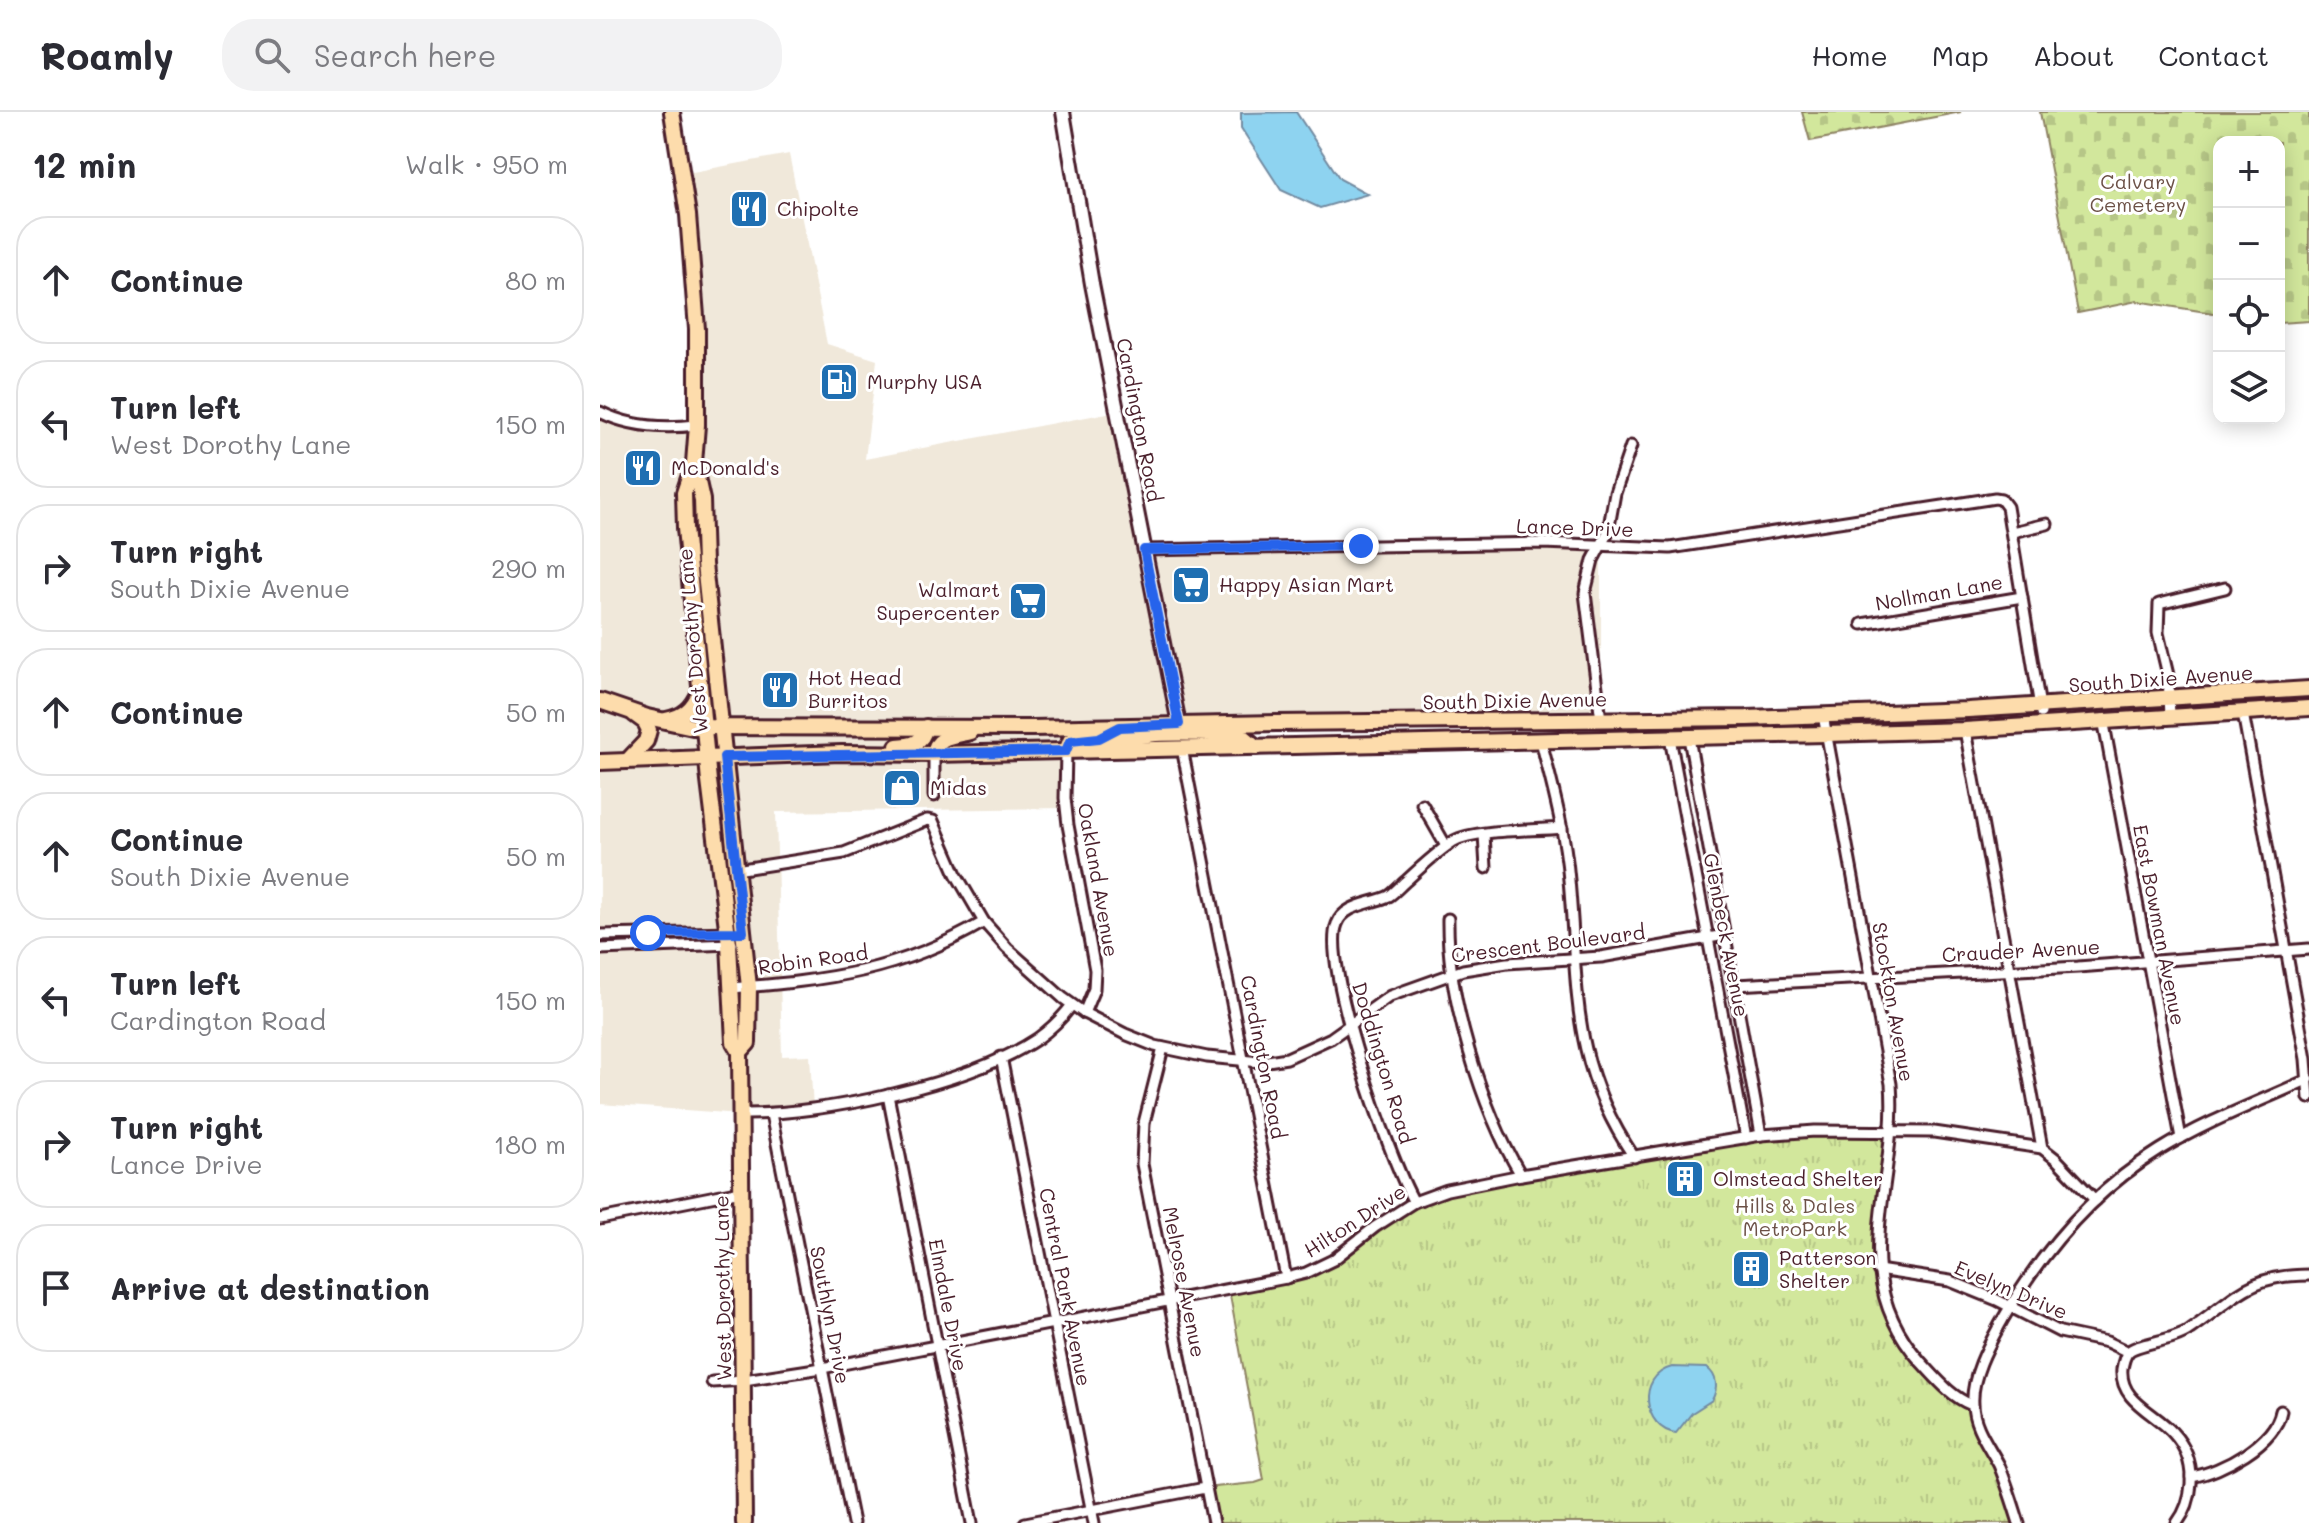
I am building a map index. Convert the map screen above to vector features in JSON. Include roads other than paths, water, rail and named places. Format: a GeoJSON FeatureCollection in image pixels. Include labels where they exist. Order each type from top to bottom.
{"type":"FeatureCollection","features":[{"type":"Feature","properties":{"kind":"main road","name":"West Dorothy Lane"},"geometry":{"type":"LineString","coordinates":[[672,112],[693,265],[697,329],[694,463],[684,493],[691,615],[709,781],[736,938],[749,987],[748,1043],[740,1052]]}},
{"type":"Feature","properties":{"kind":"main road","name":"West Dorothy Lane"},"geometry":{"type":"LineString","coordinates":[[694,463],[702,500],[704,564],[736,870],[732,988],[734,1042],[740,1052],[742,1114],[744,1523]]}},
{"type":"Feature","properties":{"kind":"main road","name":"South Dixie Avenue"},"geometry":{"type":"LineString","coordinates":[[600,762],[841,753],[1066,751],[1101,749],[1181,736],[1601,720],[2040,710],[2309,689]]}},
{"type":"Feature","properties":{"kind":"main road"},"geometry":{"type":"LineString","coordinates":[[664,721],[689,710],[701,691]]}},
{"type":"Feature","properties":{"kind":"main road"},"geometry":{"type":"LineString","coordinates":[[719,698],[729,716],[759,727]]}},
{"type":"Feature","properties":{"kind":"main road","name":"South Dixie Avenue"},"geometry":{"type":"LineString","coordinates":[[600,701],[664,721],[705,727],[1120,727],[1256,747],[1965,730],[2309,708]]}},
{"type":"Feature","properties":{"kind":"main road"},"geometry":{"type":"LineString","coordinates":[[1986,728],[2010,717],[2040,710],[2087,712],[2108,719]]}},
{"type":"Feature","properties":{"kind":"main road"},"geometry":{"type":"LineString","coordinates":[[629,759],[646,741],[649,730],[645,722],[632,712]]}},
{"type":"Feature","properties":{"kind":"main road"},"geometry":{"type":"LineString","coordinates":[[841,753],[912,745],[924,737],[926,727]]}},
{"type":"Feature","properties":{"kind":"main road"},"geometry":{"type":"LineString","coordinates":[[934,754],[938,741],[985,727]]}},
{"type":"Feature","properties":{"kind":"main road"},"geometry":{"type":"LineString","coordinates":[[1032,728],[1047,734],[1066,751],[1070,741],[1099,738],[1120,727]]}},
{"type":"Feature","properties":{"kind":"main road"},"geometry":{"type":"LineString","coordinates":[[664,758],[688,765],[709,781]]}},
{"type":"Feature","properties":{"kind":"street","name":"Cardington Road"},"geometry":{"type":"LineString","coordinates":[[1063,112],[1092,284],[1286,1278]]}},
{"type":"Feature","properties":{"kind":"street"},"geometry":{"type":"LineString","coordinates":[[600,412],[638,424],[697,425]]}},
{"type":"Feature","properties":{"kind":"street"},"geometry":{"type":"LineString","coordinates":[[1601,720],[1585,593],[1589,569],[1608,532],[1615,493],[1631,446]]}},
{"type":"Feature","properties":{"kind":"street","name":"Lance Drive"},"geometry":{"type":"LineString","coordinates":[[1144,550],[1543,543],[1651,548],[1689,546],[2001,499],[2007,507],[2012,532]]}},
{"type":"Feature","properties":{"kind":"street"},"geometry":{"type":"LineString","coordinates":[[2040,710],[2012,532],[2047,524]]}},
{"type":"Feature","properties":{"kind":"street"},"geometry":{"type":"LineString","coordinates":[[2170,716],[2168,675],[2158,633],[2159,604],[2225,588]]}},
{"type":"Feature","properties":{"kind":"street","name":"Nollman Lane"},"geometry":{"type":"LineString","coordinates":[[1862,624],[2022,597]]}},
{"type":"Feature","properties":{"kind":"street"},"geometry":{"type":"LineString","coordinates":[[2243,713],[2309,1079],[2309,1098]]}},
{"type":"Feature","properties":{"kind":"street","name":"Stockton Avenue"},"geometry":{"type":"LineString","coordinates":[[1823,715],[1891,1084],[1891,1132],[1879,1222],[1878,1270],[1888,1311],[1906,1345],[1953,1395],[1972,1405]]}},
{"type":"Feature","properties":{"kind":"street","name":"East Bowman Avenue"},"geometry":{"type":"LineString","coordinates":[[2108,719],[2147,960],[2181,1138]]}},
{"type":"Feature","properties":{"kind":"street"},"geometry":{"type":"LineString","coordinates":[[1965,730],[2042,1148],[2095,1200]]}},
{"type":"Feature","properties":{"kind":"street","name":"Glenbeck Avenue"},"geometry":{"type":"LineString","coordinates":[[1670,738],[1746,1138]]}},
{"type":"Feature","properties":{"kind":"street","name":"Glenbeck Avenue"},"geometry":{"type":"LineString","coordinates":[[1689,738],[1761,1135]]}},
{"type":"Feature","properties":{"kind":"street"},"geometry":{"type":"LineString","coordinates":[[1541,741],[1562,828],[1580,1028],[1589,1067],[1611,1118],[1634,1157]]}},
{"type":"Feature","properties":{"kind":"street","name":"Oakland Avenue"},"geometry":{"type":"LineString","coordinates":[[1066,751],[1068,825],[1095,970],[1094,989],[1084,1013]]}},
{"type":"Feature","properties":{"kind":"street"},"geometry":{"type":"LineString","coordinates":[[934,754],[934,796]]}},
{"type":"Feature","properties":{"kind":"street"},"geometry":{"type":"LineString","coordinates":[[1422,804],[1446,846]]}},
{"type":"Feature","properties":{"kind":"street","name":"Crescent Boulevard"},"geometry":{"type":"LineString","coordinates":[[736,870],[844,853],[927,820],[936,823],[956,874],[984,922],[1007,948],[1072,1005],[1125,1034],[1163,1048],[1244,1061],[1274,1061],[1300,1054],[1350,1025],[1390,996],[1452,973],[1507,963],[1573,960],[1725,935]]}},
{"type":"Feature","properties":{"kind":"street","name":"Doddington Road"},"geometry":{"type":"LineString","coordinates":[[1414,1202],[1377,1112],[1350,1025],[1334,952],[1339,919],[1351,909],[1391,895],[1458,839],[1562,828]]}},
{"type":"Feature","properties":{"kind":"street"},"geometry":{"type":"LineString","coordinates":[[1484,834],[1486,868]]}},
{"type":"Feature","properties":{"kind":"street"},"geometry":{"type":"LineString","coordinates":[[1448,919],[1452,973],[1464,1030],[1484,1094],[1501,1137],[1521,1175]]}},
{"type":"Feature","properties":{"kind":"street","name":"Robin Road"},"geometry":{"type":"LineString","coordinates":[[732,988],[827,980],[880,968],[931,950],[984,922]]}},
{"type":"Feature","properties":{"kind":"street"},"geometry":{"type":"LineString","coordinates":[[600,935],[666,934],[736,938]]}},
{"type":"Feature","properties":{"kind":"street"},"geometry":{"type":"LineString","coordinates":[[666,934],[666,947]]}},
{"type":"Feature","properties":{"kind":"street"},"geometry":{"type":"LineString","coordinates":[[600,949],[666,947],[736,938]]}},
{"type":"Feature","properties":{"kind":"street","name":"Crauder Avenue"},"geometry":{"type":"LineString","coordinates":[[1735,985],[2309,949]]}},
{"type":"Feature","properties":{"kind":"street"},"geometry":{"type":"LineString","coordinates":[[742,1114],[813,1109],[888,1095],[965,1072],[1039,1038],[1061,1020],[1072,1005]]}},
{"type":"Feature","properties":{"kind":"street","name":"Melrose Avenue"},"geometry":{"type":"LineString","coordinates":[[1163,1048],[1144,1123],[1141,1150],[1213,1523]]}},
{"type":"Feature","properties":{"kind":"street","name":"Central Park Avenue"},"geometry":{"type":"LineString","coordinates":[[1001,1057],[1094,1523]]}},
{"type":"Feature","properties":{"kind":"street"},"geometry":{"type":"LineString","coordinates":[[2019,1523],[2000,1468],[1979,1428],[1972,1405],[1973,1391],[1987,1351],[2010,1307],[2051,1247],[2095,1200],[2144,1160],[2181,1138],[2309,1079]]}},
{"type":"Feature","properties":{"kind":"street","name":"Elmdale Drive"},"geometry":{"type":"LineString","coordinates":[[888,1095],[972,1523]]}},
{"type":"Feature","properties":{"kind":"street","name":"Southlyn Drive"},"geometry":{"type":"LineString","coordinates":[[771,1114],[853,1523]]}},
{"type":"Feature","properties":{"kind":"street","name":"Hilton Drive"},"geometry":{"type":"LineString","coordinates":[[712,1382],[822,1368],[1306,1273],[1333,1260],[1414,1202],[1456,1187],[1521,1175],[1761,1135],[1829,1130],[1934,1132],[2042,1148]]}},
{"type":"Feature","properties":{"kind":"street"},"geometry":{"type":"LineString","coordinates":[[600,1219],[741,1191]]}},
{"type":"Feature","properties":{"kind":"street","name":"Evelyn Drive"},"geometry":{"type":"LineString","coordinates":[[1878,1270],[1950,1281],[2060,1332],[2107,1342],[2128,1352]]}},
{"type":"Feature","properties":{"kind":"street"},"geometry":{"type":"LineString","coordinates":[[2177,1523],[2189,1498],[2190,1463],[2180,1441],[2126,1390],[2122,1375],[2128,1352],[2135,1347],[2181,1335],[2252,1284],[2277,1276],[2309,1275]]}},
{"type":"Feature","properties":{"kind":"street"},"geometry":{"type":"LineString","coordinates":[[2191,1477],[2234,1462],[2267,1435],[2278,1421],[2281,1411]]}},
{"type":"Feature","properties":{"kind":"street"},"geometry":{"type":"LineString","coordinates":[[1025,1523],[1205,1488]]}},
{"type":"Feature","properties":{"kind":"water"},"geometry":{"type":"Polygon","coordinates":[[[1296,112],[1340,179],[1368,194],[1320,208],[1281,190],[1241,128],[1241,113],[1296,112]]]}},
{"type":"Feature","properties":{"kind":"water"},"geometry":{"type":"Polygon","coordinates":[[[1672,1367],[1707,1368],[1716,1383],[1712,1400],[1692,1413],[1676,1433],[1656,1422],[1648,1402],[1653,1381],[1660,1372],[1672,1367]]]}},
{"type":"Feature","properties":{"kind":"place","name":"Chipolte"},"geometry":{"type":"Point","coordinates":[749,209]}},
{"type":"Feature","properties":{"kind":"place","name":"Murphy USA"},"geometry":{"type":"Point","coordinates":[839,382]}},
{"type":"Feature","properties":{"kind":"place","name":"McDonald's"},"geometry":{"type":"Point","coordinates":[643,468]}},
{"type":"Feature","properties":{"kind":"place","name":"Happy Asian Mart"},"geometry":{"type":"Point","coordinates":[1191,585]}},
{"type":"Feature","properties":{"kind":"place","name":"Walmart Supercenter"},"geometry":{"type":"Point","coordinates":[1028,601]}},
{"type":"Feature","properties":{"kind":"place","name":"Hot Head Burritos"},"geometry":{"type":"Point","coordinates":[780,690]}},
{"type":"Feature","properties":{"kind":"place","name":"Midas"},"geometry":{"type":"Point","coordinates":[902,788]}},
{"type":"Feature","properties":{"kind":"place","name":"Olmstead Shelter"},"geometry":{"type":"Point","coordinates":[1685,1179]}},
{"type":"Feature","properties":{"kind":"place","name":"Patterson Shelter"},"geometry":{"type":"Point","coordinates":[1751,1269]}},
{"type":"Feature","properties":{"kind":"park label","name":"Calvary Cemetery"},"geometry":{"type":"Point","coordinates":[2138,194]}},
{"type":"Feature","properties":{"kind":"park label","name":"Hills & Dales MetroPark"},"geometry":{"type":"Point","coordinates":[1795,1218]}}]}
